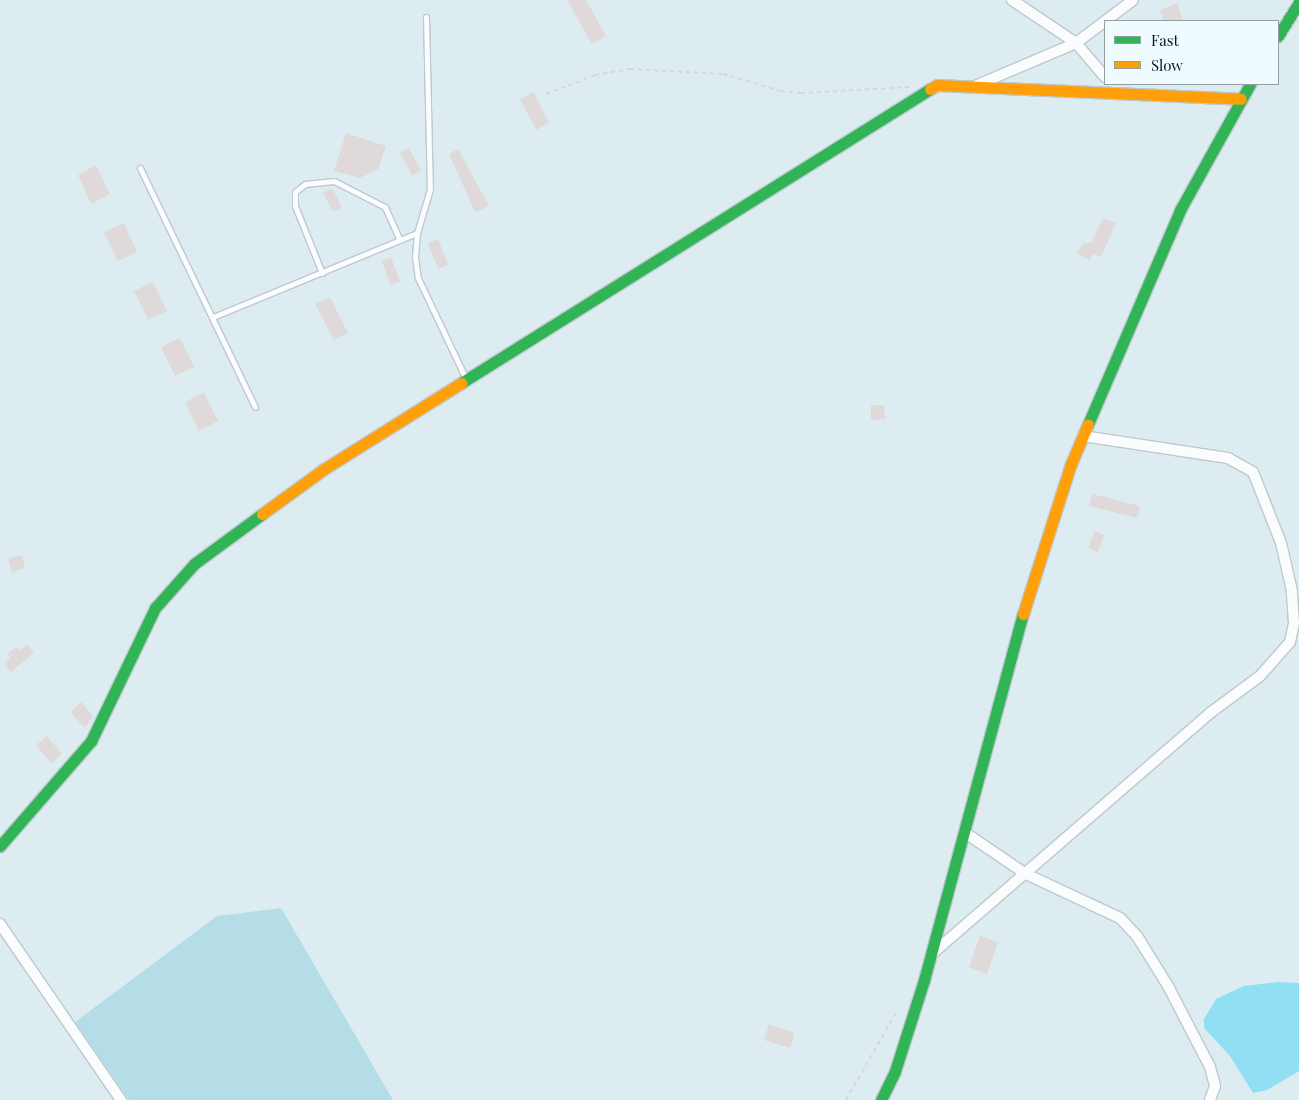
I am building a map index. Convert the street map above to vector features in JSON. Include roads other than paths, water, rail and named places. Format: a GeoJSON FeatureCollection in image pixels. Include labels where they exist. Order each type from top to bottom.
{"type":"FeatureCollection","features":[{"type":"Feature","properties":{"kind":"main road"},"geometry":{"type":"LineString","coordinates":[[1279,34],[1299,2]]}},
{"type":"Feature","properties":{"kind":"main road"},"geometry":{"type":"LineString","coordinates":[[0,846],[91,741],[155,608],[194,564],[324,469],[937,85],[1115,88],[1241,99]]}},
{"type":"Feature","properties":{"kind":"main road"},"geometry":{"type":"LineString","coordinates":[[881,1100],[895,1071],[931,955],[1020,624],[1083,436],[1180,210],[1249,85]]}},
{"type":"Feature","properties":{"kind":"street"},"geometry":{"type":"LineString","coordinates":[[1012,0],[1076,43],[1104,76]]}},
{"type":"Feature","properties":{"kind":"street"},"geometry":{"type":"LineString","coordinates":[[1106,20],[1133,0]]}},
{"type":"Feature","properties":{"kind":"street"},"geometry":{"type":"LineString","coordinates":[[974,86],[1076,43],[1104,22]]}},
{"type":"Feature","properties":{"kind":"street"},"geometry":{"type":"LineString","coordinates":[[931,955],[1210,713],[1260,676],[1290,642],[1294,623],[1292,591],[1282,543],[1253,472],[1228,458],[1083,436]]}},
{"type":"Feature","properties":{"kind":"street"},"geometry":{"type":"LineString","coordinates":[[964,832],[1026,874],[1120,918],[1137,936],[1168,986],[1210,1067],[1215,1086],[1210,1100]]}},
{"type":"Feature","properties":{"kind":"street"},"geometry":{"type":"LineString","coordinates":[[0,924],[121,1100]]}},
{"type":"Feature","properties":{"kind":"lane"},"geometry":{"type":"LineString","coordinates":[[426,18],[430,190],[417,233],[415,257],[418,278],[467,380]]}},
{"type":"Feature","properties":{"kind":"lane"},"geometry":{"type":"LineString","coordinates":[[140,168],[214,317],[255,407]]}},
{"type":"Feature","properties":{"kind":"lane"},"geometry":{"type":"LineString","coordinates":[[322,272],[295,206],[295,192],[305,184],[334,181],[385,207],[400,240]]}},
{"type":"Feature","properties":{"kind":"lane"},"geometry":{"type":"LineString","coordinates":[[214,317],[417,233]]}},
{"type":"Feature","properties":{"kind":"water"},"geometry":{"type":"Polygon","coordinates":[[[1278,982],[1299,983],[1299,1071],[1267,1090],[1253,1093],[1230,1056],[1204,1028],[1204,1019],[1216,999],[1244,986],[1278,982]]]}}]}
